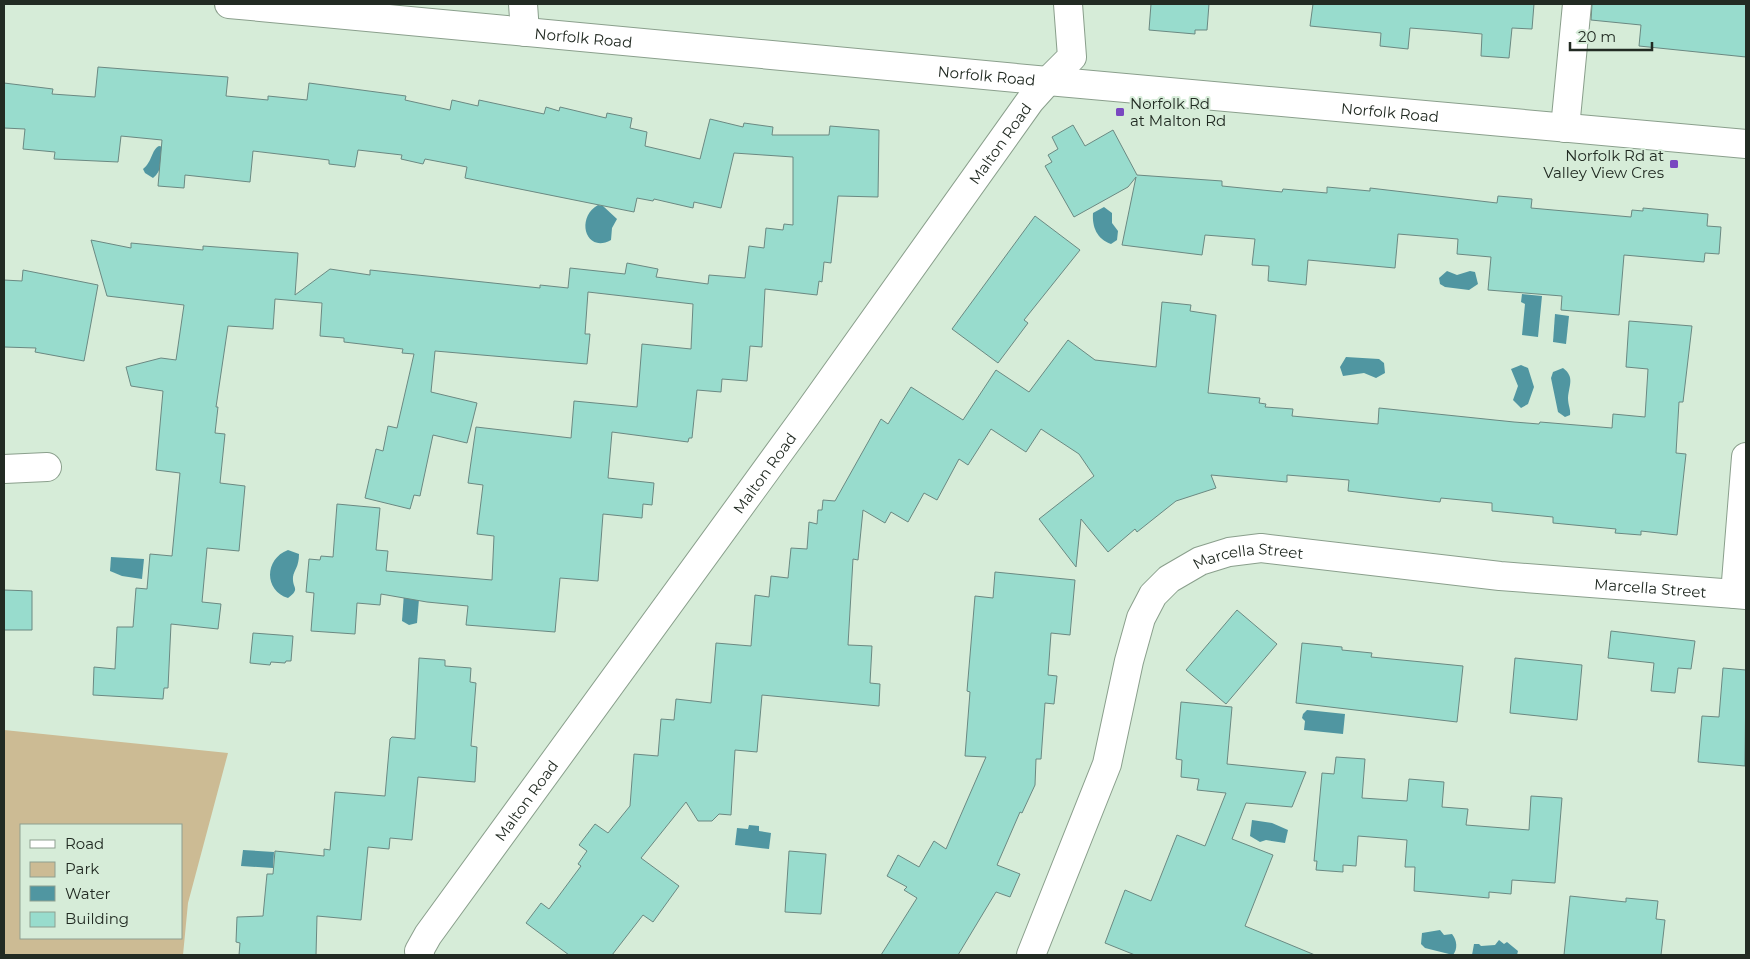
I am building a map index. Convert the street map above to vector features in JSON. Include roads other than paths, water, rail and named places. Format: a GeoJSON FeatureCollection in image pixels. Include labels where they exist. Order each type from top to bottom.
{"type":"FeatureCollection","features":[{"type":"Feature","properties":{"kind":"street","name":"Norfolk Road"},"geometry":{"type":"LineString","coordinates":[[229,4],[1746,144]]}},
{"type":"Feature","properties":{"kind":"street"},"geometry":{"type":"LineString","coordinates":[[523,4],[525,32]]}},
{"type":"Feature","properties":{"kind":"street","name":"Malton Road"},"geometry":{"type":"LineString","coordinates":[[424,945],[1030,101],[1072,57],[1068,4]]}},
{"type":"Feature","properties":{"kind":"street"},"geometry":{"type":"LineString","coordinates":[[1564,128],[1577,4]]}},
{"type":"Feature","properties":{"kind":"street"},"geometry":{"type":"LineString","coordinates":[[1740,594],[1746,457]]}},
{"type":"Feature","properties":{"kind":"street"},"geometry":{"type":"LineString","coordinates":[[4,469],[47,467]]}},
{"type":"Feature","properties":{"kind":"street","name":"Marcella Street"},"geometry":{"type":"LineString","coordinates":[[1031,955],[1107,764],[1141,618],[1153,595],[1169,579],[1200,560],[1229,552],[1261,548],[1500,576],[1740,594]]}},
{"type":"Feature","properties":{"kind":"water"},"geometry":{"type":"Polygon","coordinates":[[[159,146],[164,147],[162,160],[158,172],[153,178],[145,173],[143,169],[159,146]]]}},
{"type":"Feature","properties":{"kind":"water"},"geometry":{"type":"Polygon","coordinates":[[[598,205],[603,206],[617,219],[612,228],[611,240],[602,243],[590,239],[586,233],[585,225],[591,211],[598,205]]]}},
{"type":"Feature","properties":{"kind":"water"},"geometry":{"type":"Polygon","coordinates":[[[1104,207],[1112,213],[1112,223],[1118,231],[1117,240],[1111,244],[1099,236],[1093,223],[1093,213],[1104,207]]]}},
{"type":"Feature","properties":{"kind":"water"},"geometry":{"type":"Polygon","coordinates":[[[1447,271],[1457,275],[1470,271],[1475,272],[1478,284],[1469,290],[1445,287],[1440,284],[1439,278],[1447,271]]]}},
{"type":"Feature","properties":{"kind":"water"},"geometry":{"type":"Polygon","coordinates":[[[1522,294],[1542,296],[1538,337],[1522,335],[1525,304],[1521,302],[1522,294]]]}},
{"type":"Feature","properties":{"kind":"water"},"geometry":{"type":"Polygon","coordinates":[[[1555,314],[1569,316],[1566,344],[1553,342],[1555,314]]]}},
{"type":"Feature","properties":{"kind":"water"},"geometry":{"type":"Polygon","coordinates":[[[1346,357],[1379,359],[1384,363],[1385,373],[1376,378],[1364,373],[1343,376],[1340,367],[1346,357]]]}},
{"type":"Feature","properties":{"kind":"water"},"geometry":{"type":"Polygon","coordinates":[[[1521,365],[1528,368],[1534,387],[1528,404],[1521,408],[1513,400],[1518,386],[1511,369],[1521,365]]]}},
{"type":"Feature","properties":{"kind":"water"},"geometry":{"type":"Polygon","coordinates":[[[1563,368],[1567,371],[1570,378],[1568,398],[1570,415],[1565,417],[1558,412],[1551,378],[1553,372],[1563,368]]]}},
{"type":"Feature","properties":{"kind":"water"},"geometry":{"type":"Polygon","coordinates":[[[288,550],[299,554],[293,577],[295,590],[288,598],[274,589],[270,575],[274,560],[288,550]]]}},
{"type":"Feature","properties":{"kind":"water"},"geometry":{"type":"Polygon","coordinates":[[[111,557],[144,559],[142,579],[122,576],[110,571],[111,557]]]}},
{"type":"Feature","properties":{"kind":"water"},"geometry":{"type":"Polygon","coordinates":[[[404,593],[419,599],[417,623],[409,625],[402,621],[404,593]]]}},
{"type":"Feature","properties":{"kind":"water"},"geometry":{"type":"Polygon","coordinates":[[[1307,710],[1345,714],[1343,734],[1304,730],[1305,721],[1302,718],[1307,710]]]}},
{"type":"Feature","properties":{"kind":"water"},"geometry":{"type":"Polygon","coordinates":[[[1252,820],[1272,823],[1288,830],[1285,843],[1266,840],[1260,842],[1250,836],[1252,820]]]}},
{"type":"Feature","properties":{"kind":"water"},"geometry":{"type":"Polygon","coordinates":[[[749,825],[759,826],[759,831],[771,833],[769,849],[735,845],[737,828],[748,829],[749,825]]]}},
{"type":"Feature","properties":{"kind":"water"},"geometry":{"type":"Polygon","coordinates":[[[243,850],[274,852],[273,868],[241,866],[243,850]]]}},
{"type":"Feature","properties":{"kind":"water"},"geometry":{"type":"Polygon","coordinates":[[[1440,930],[1444,935],[1452,934],[1454,936],[1456,947],[1453,955],[1425,948],[1421,944],[1422,933],[1440,930]]]}},
{"type":"Feature","properties":{"kind":"water"},"geometry":{"type":"Polygon","coordinates":[[[1499,940],[1504,944],[1507,942],[1518,951],[1517,955],[1472,955],[1474,944],[1481,946],[1495,945],[1499,940]]]}},
{"type":"Feature","properties":{"kind":"place","name":"Norfolk Rd at Malton Rd"},"geometry":{"type":"Point","coordinates":[1120,112]}},
{"type":"Feature","properties":{"kind":"place","name":"Norfolk Rd at Valley View Cres"},"geometry":{"type":"Point","coordinates":[1674,164]}}]}
